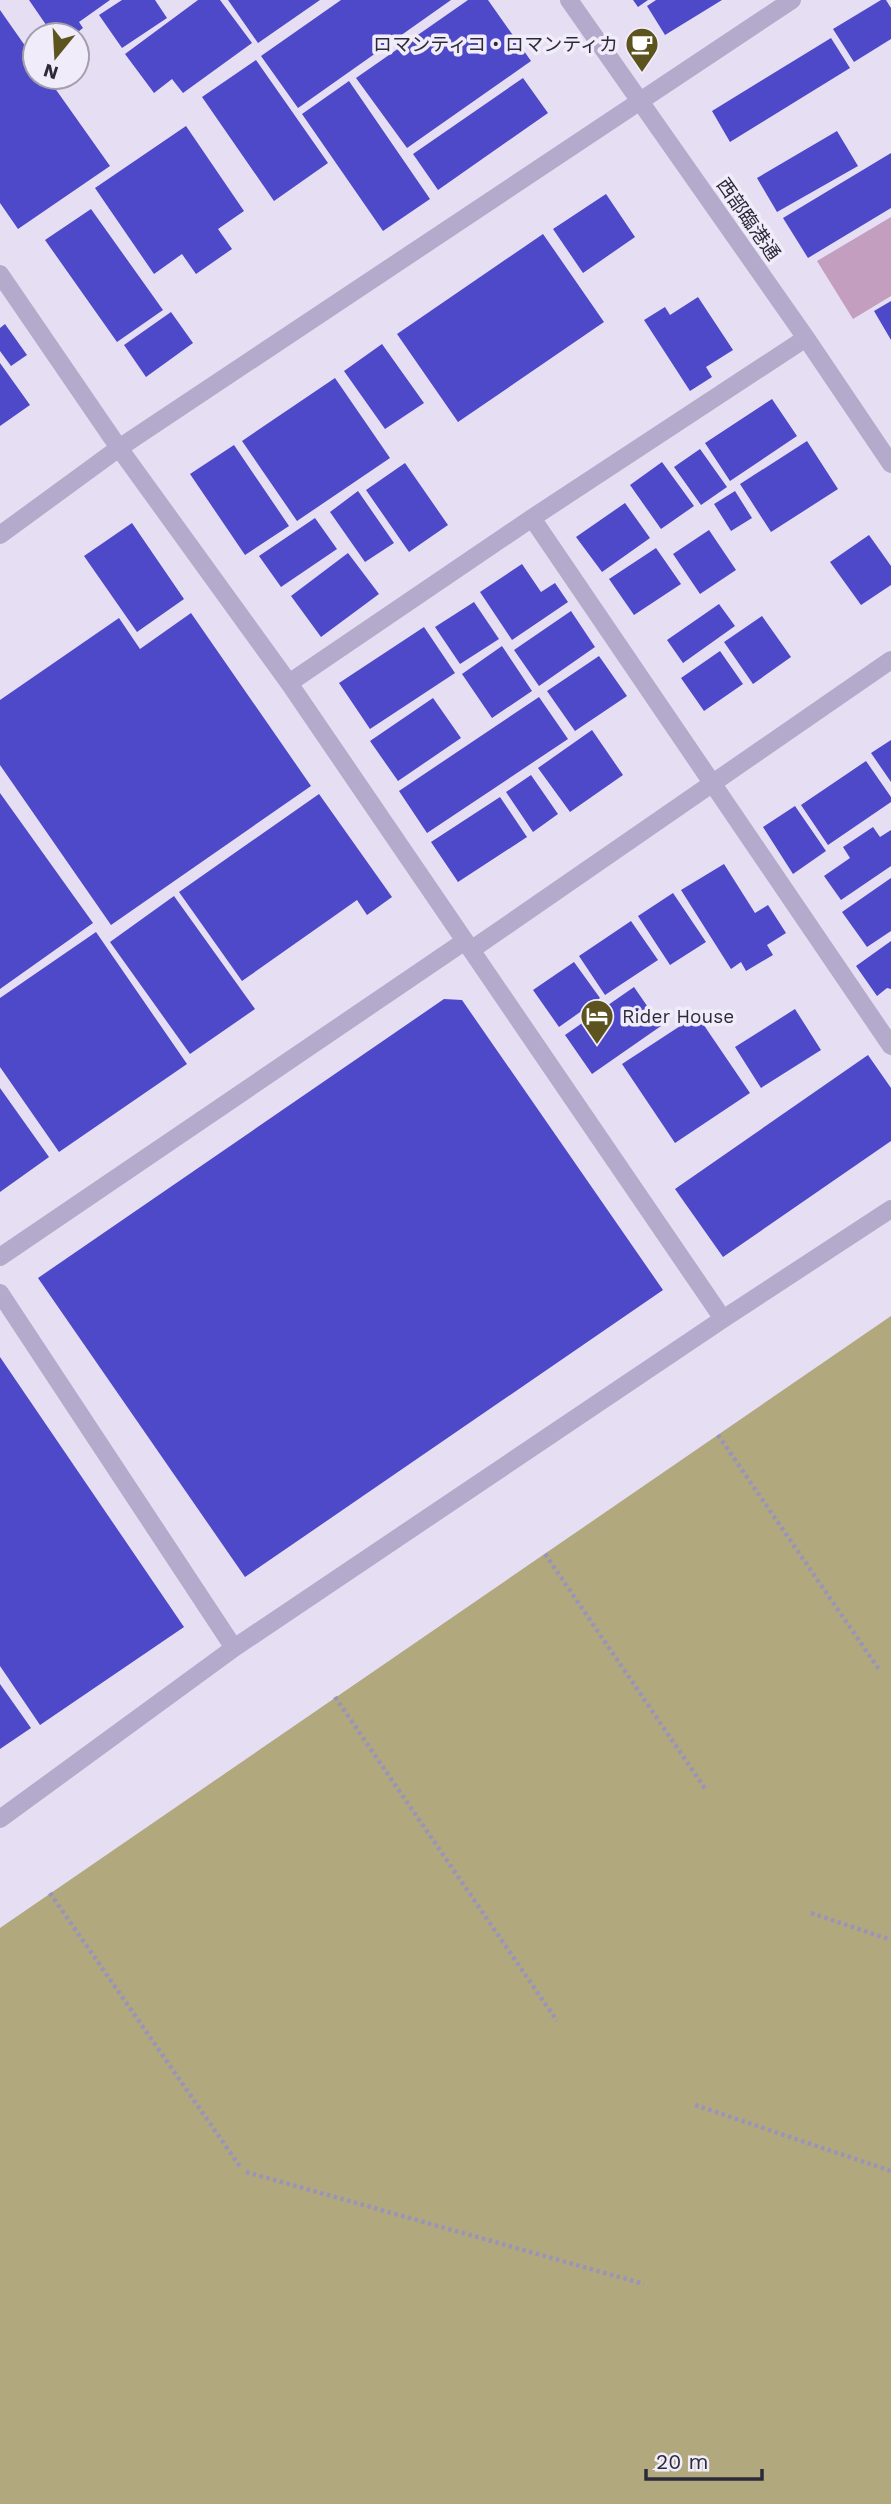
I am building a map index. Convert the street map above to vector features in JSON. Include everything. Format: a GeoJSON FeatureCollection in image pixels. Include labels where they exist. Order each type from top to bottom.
{"type":"FeatureCollection","features":[{"type":"Feature","properties":{"kind":"street","name":"西部臨港通"},"geometry":{"type":"LineString","coordinates":[[569,0],[891,464]]}},
{"type":"Feature","properties":{"kind":"street"},"geometry":{"type":"LineString","coordinates":[[0,535],[119,449],[792,0]]}},
{"type":"Feature","properties":{"kind":"street"},"geometry":{"type":"LineString","coordinates":[[0,274],[119,449],[289,683],[723,1318]]}},
{"type":"Feature","properties":{"kind":"street"},"geometry":{"type":"LineString","coordinates":[[289,683],[532,518],[806,338]]}},
{"type":"Feature","properties":{"kind":"street"},"geometry":{"type":"LineString","coordinates":[[532,518],[714,782],[884,1021],[891,1046]]}},
{"type":"Feature","properties":{"kind":"street"},"geometry":{"type":"LineString","coordinates":[[0,1257],[714,782],[891,660]]}},
{"type":"Feature","properties":{"kind":"street"},"geometry":{"type":"LineString","coordinates":[[0,1819],[234,1648],[723,1318],[891,1209]]}},
{"type":"Feature","properties":{"kind":"street"},"geometry":{"type":"LineString","coordinates":[[0,1293],[234,1648]]}},
{"type":"Feature","properties":{"kind":"path"},"geometry":{"type":"LineString","coordinates":[[718,1435],[880,1671]]}},
{"type":"Feature","properties":{"kind":"path"},"geometry":{"type":"LineString","coordinates":[[545,1554],[706,1790]]}},
{"type":"Feature","properties":{"kind":"path"},"geometry":{"type":"LineString","coordinates":[[335,1698],[556,2021]]}},
{"type":"Feature","properties":{"kind":"path"},"geometry":{"type":"LineString","coordinates":[[50,1894],[241,2168]]}},
{"type":"Feature","properties":{"kind":"path"},"geometry":{"type":"LineString","coordinates":[[811,1913],[891,1940]]}},
{"type":"Feature","properties":{"kind":"path"},"geometry":{"type":"LineString","coordinates":[[695,2105],[891,2171]]}},
{"type":"Feature","properties":{"kind":"path"},"geometry":{"type":"LineString","coordinates":[[247,2172],[644,2284]]}},
{"type":"Feature","properties":{"kind":"shaded area"},"geometry":{"type":"Polygon","coordinates":[[[891,217],[891,296],[853,319],[817,261],[891,217]]]}},
{"type":"Feature","properties":{"kind":"shaded area"},"geometry":{"type":"Polygon","coordinates":[[[891,1316],[891,2504],[0,2504],[0,1928],[891,1316]]]}},
{"type":"Feature","properties":{"kind":"building"},"geometry":{"type":"Polygon","coordinates":[[[29,0],[110,0],[80,21],[43,21],[29,0]]]}},
{"type":"Feature","properties":{"kind":"building"},"geometry":{"type":"Polygon","coordinates":[[[122,0],[155,0],[167,18],[122,48],[99,15],[122,0]]]}},
{"type":"Feature","properties":{"kind":"building"},"geometry":{"type":"Polygon","coordinates":[[[198,0],[220,0],[252,43],[183,93],[172,79],[154,93],[125,54],[198,0]]]}},
{"type":"Feature","properties":{"kind":"building"},"geometry":{"type":"Polygon","coordinates":[[[228,0],[320,0],[258,43],[228,0]]]}},
{"type":"Feature","properties":{"kind":"building"},"geometry":{"type":"Polygon","coordinates":[[[341,0],[451,0],[298,108],[261,56],[341,0]]]}},
{"type":"Feature","properties":{"kind":"building"},"geometry":{"type":"Polygon","coordinates":[[[468,0],[488,0],[531,61],[407,148],[356,78],[468,0]]]}},
{"type":"Feature","properties":{"kind":"building"},"geometry":{"type":"Polygon","coordinates":[[[633,0],[648,0],[638,7],[633,0]]]}},
{"type":"Feature","properties":{"kind":"building"},"geometry":{"type":"Polygon","coordinates":[[[656,0],[722,0],[665,35],[647,6],[656,0]]]}},
{"type":"Feature","properties":{"kind":"building"},"geometry":{"type":"Polygon","coordinates":[[[881,0],[886,0],[891,8],[891,39],[854,62],[833,29],[881,0]]]}},
{"type":"Feature","properties":{"kind":"building"},"geometry":{"type":"Polygon","coordinates":[[[0,10],[21,40],[21,91],[57,91],[110,166],[18,229],[0,203],[0,10]]]}},
{"type":"Feature","properties":{"kind":"building"},"geometry":{"type":"Polygon","coordinates":[[[831,38],[850,68],[730,142],[712,111],[831,38]]]}},
{"type":"Feature","properties":{"kind":"building"},"geometry":{"type":"Polygon","coordinates":[[[256,60],[328,163],[274,201],[202,97],[256,60]]]}},
{"type":"Feature","properties":{"kind":"building"},"geometry":{"type":"Polygon","coordinates":[[[523,78],[548,113],[438,190],[413,154],[523,78]]]}},
{"type":"Feature","properties":{"kind":"building"},"geometry":{"type":"Polygon","coordinates":[[[349,81],[430,199],[383,231],[302,114],[349,81]]]}},
{"type":"Feature","properties":{"kind":"building"},"geometry":{"type":"Polygon","coordinates":[[[186,126],[244,211],[218,229],[232,249],[196,274],[182,254],[154,274],[95,188],[186,126]]]}},
{"type":"Feature","properties":{"kind":"building"},"geometry":{"type":"Polygon","coordinates":[[[837,131],[858,166],[777,212],[757,178],[837,131]]]}},
{"type":"Feature","properties":{"kind":"building"},"geometry":{"type":"Polygon","coordinates":[[[891,153],[891,208],[808,258],[783,218],[891,153]]]}},
{"type":"Feature","properties":{"kind":"building"},"geometry":{"type":"Polygon","coordinates":[[[606,194],[635,237],[583,273],[553,229],[606,194]]]}},
{"type":"Feature","properties":{"kind":"building"},"geometry":{"type":"Polygon","coordinates":[[[91,209],[163,310],[117,342],[45,240],[91,209]]]}},
{"type":"Feature","properties":{"kind":"building"},"geometry":{"type":"Polygon","coordinates":[[[543,234],[604,322],[458,422],[397,334],[543,234]]]}},
{"type":"Feature","properties":{"kind":"building"},"geometry":{"type":"Polygon","coordinates":[[[698,297],[733,350],[706,367],[712,377],[690,391],[644,320],[665,307],[670,315],[698,297]]]}},
{"type":"Feature","properties":{"kind":"building"},"geometry":{"type":"Polygon","coordinates":[[[891,301],[891,340],[874,311],[891,301]]]}},
{"type":"Feature","properties":{"kind":"building"},"geometry":{"type":"Polygon","coordinates":[[[171,312],[193,343],[146,377],[124,345],[171,312]]]}},
{"type":"Feature","properties":{"kind":"building"},"geometry":{"type":"Polygon","coordinates":[[[5,324],[27,355],[11,366],[0,351],[0,328],[5,324]]]}},
{"type":"Feature","properties":{"kind":"building"},"geometry":{"type":"Polygon","coordinates":[[[382,344],[424,403],[385,429],[344,371],[382,344]]]}},
{"type":"Feature","properties":{"kind":"building"},"geometry":{"type":"Polygon","coordinates":[[[0,363],[30,405],[0,426],[0,363]]]}},
{"type":"Feature","properties":{"kind":"building"},"geometry":{"type":"Polygon","coordinates":[[[335,378],[390,458],[297,521],[242,441],[335,378]]]}},
{"type":"Feature","properties":{"kind":"building"},"geometry":{"type":"Polygon","coordinates":[[[772,399],[797,436],[730,481],[705,443],[772,399]]]}},
{"type":"Feature","properties":{"kind":"building"},"geometry":{"type":"Polygon","coordinates":[[[807,441],[838,489],[771,532],[740,484],[807,441]]]}},
{"type":"Feature","properties":{"kind":"building"},"geometry":{"type":"Polygon","coordinates":[[[234,445],[289,526],[245,555],[190,474],[234,445]]]}},
{"type":"Feature","properties":{"kind":"building"},"geometry":{"type":"Polygon","coordinates":[[[700,449],[727,487],[701,505],[674,467],[700,449]]]}},
{"type":"Feature","properties":{"kind":"building"},"geometry":{"type":"Polygon","coordinates":[[[662,462],[694,506],[661,529],[630,485],[662,462]]]}},
{"type":"Feature","properties":{"kind":"building"},"geometry":{"type":"Polygon","coordinates":[[[405,463],[448,525],[409,552],[366,490],[405,463]]]}},
{"type":"Feature","properties":{"kind":"building"},"geometry":{"type":"Polygon","coordinates":[[[358,491],[394,543],[365,562],[330,512],[358,491]]]}},
{"type":"Feature","properties":{"kind":"building"},"geometry":{"type":"Polygon","coordinates":[[[735,491],[752,518],[731,531],[714,504],[735,491]]]}},
{"type":"Feature","properties":{"kind":"building"},"geometry":{"type":"Polygon","coordinates":[[[625,503],[650,538],[602,572],[576,537],[625,503]]]}},
{"type":"Feature","properties":{"kind":"building"},"geometry":{"type":"Polygon","coordinates":[[[315,518],[337,549],[281,587],[259,556],[315,518]]]}},
{"type":"Feature","properties":{"kind":"building"},"geometry":{"type":"Polygon","coordinates":[[[132,523],[184,599],[137,632],[84,556],[132,523]]]}},
{"type":"Feature","properties":{"kind":"building"},"geometry":{"type":"Polygon","coordinates":[[[709,530],[736,570],[700,594],[673,554],[709,530]]]}},
{"type":"Feature","properties":{"kind":"building"},"geometry":{"type":"Polygon","coordinates":[[[869,535],[891,566],[891,585],[861,605],[830,562],[869,535]]]}},
{"type":"Feature","properties":{"kind":"building"},"geometry":{"type":"Polygon","coordinates":[[[656,548],[681,584],[634,615],[609,579],[656,548]]]}},
{"type":"Feature","properties":{"kind":"building"},"geometry":{"type":"Polygon","coordinates":[[[348,553],[379,594],[321,637],[291,596],[348,553]]]}},
{"type":"Feature","properties":{"kind":"building"},"geometry":{"type":"Polygon","coordinates":[[[522,564],[541,592],[555,583],[568,602],[512,640],[480,592],[522,564]]]}},
{"type":"Feature","properties":{"kind":"building"},"geometry":{"type":"Polygon","coordinates":[[[474,602],[499,639],[460,664],[435,627],[474,602]]]}},
{"type":"Feature","properties":{"kind":"building"},"geometry":{"type":"Polygon","coordinates":[[[719,604],[735,626],[683,663],[667,640],[719,604]]]}},
{"type":"Feature","properties":{"kind":"building"},"geometry":{"type":"Polygon","coordinates":[[[571,611],[595,647],[539,686],[514,650],[571,611]]]}},
{"type":"Feature","properties":{"kind":"building"},"geometry":{"type":"Polygon","coordinates":[[[191,613],[311,786],[111,925],[0,765],[0,700],[119,618],[140,649],[191,613]]]}},
{"type":"Feature","properties":{"kind":"building"},"geometry":{"type":"Polygon","coordinates":[[[762,616],[791,657],[753,684],[724,642],[762,616]]]}},
{"type":"Feature","properties":{"kind":"building"},"geometry":{"type":"Polygon","coordinates":[[[424,627],[455,673],[370,729],[339,683],[424,627]]]}},
{"type":"Feature","properties":{"kind":"building"},"geometry":{"type":"Polygon","coordinates":[[[502,646],[532,691],[492,718],[462,674],[502,646]]]}},
{"type":"Feature","properties":{"kind":"building"},"geometry":{"type":"Polygon","coordinates":[[[720,651],[743,684],[704,711],[681,678],[720,651]]]}},
{"type":"Feature","properties":{"kind":"building"},"geometry":{"type":"Polygon","coordinates":[[[599,656],[627,696],[575,731],[547,691],[599,656]]]}},
{"type":"Feature","properties":{"kind":"building"},"geometry":{"type":"Polygon","coordinates":[[[539,697],[568,739],[427,833],[399,791],[539,697]]]}},
{"type":"Feature","properties":{"kind":"building"},"geometry":{"type":"Polygon","coordinates":[[[433,698],[461,738],[398,781],[370,741],[433,698]]]}},
{"type":"Feature","properties":{"kind":"building"},"geometry":{"type":"Polygon","coordinates":[[[592,730],[623,775],[570,812],[538,768],[592,730]]]}},
{"type":"Feature","properties":{"kind":"building"},"geometry":{"type":"Polygon","coordinates":[[[891,740],[891,782],[871,753],[891,740]]]}},
{"type":"Feature","properties":{"kind":"building"},"geometry":{"type":"Polygon","coordinates":[[[866,761],[891,797],[891,802],[828,845],[801,805],[866,761]]]}},
{"type":"Feature","properties":{"kind":"building"},"geometry":{"type":"Polygon","coordinates":[[[531,775],[558,814],[533,832],[506,792],[531,775]]]}},
{"type":"Feature","properties":{"kind":"building"},"geometry":{"type":"Polygon","coordinates":[[[0,793],[93,923],[0,989],[0,793]]]}},
{"type":"Feature","properties":{"kind":"building"},"geometry":{"type":"Polygon","coordinates":[[[319,794],[392,897],[367,915],[357,900],[242,981],[179,892],[319,794]]]}},
{"type":"Feature","properties":{"kind":"building"},"geometry":{"type":"Polygon","coordinates":[[[500,797],[527,837],[458,882],[431,842],[500,797]]]}},
{"type":"Feature","properties":{"kind":"building"},"geometry":{"type":"Polygon","coordinates":[[[795,806],[826,851],[793,874],[763,827],[795,806]]]}},
{"type":"Feature","properties":{"kind":"building"},"geometry":{"type":"Polygon","coordinates":[[[873,827],[880,837],[891,830],[891,866],[841,900],[824,876],[850,858],[843,847],[873,827]]]}},
{"type":"Feature","properties":{"kind":"building"},"geometry":{"type":"Polygon","coordinates":[[[724,864],[755,913],[768,905],[786,933],[767,945],[773,955],[746,971],[741,962],[731,969],[681,890],[724,864]]]}},
{"type":"Feature","properties":{"kind":"building"},"geometry":{"type":"Polygon","coordinates":[[[891,878],[891,931],[867,947],[842,912],[891,878]]]}},
{"type":"Feature","properties":{"kind":"building"},"geometry":{"type":"Polygon","coordinates":[[[673,893],[706,942],[670,965],[638,916],[673,893]]]}},
{"type":"Feature","properties":{"kind":"building"},"geometry":{"type":"Polygon","coordinates":[[[174,896],[255,1009],[190,1054],[110,942],[174,896]]]}},
{"type":"Feature","properties":{"kind":"building"},"geometry":{"type":"Polygon","coordinates":[[[631,921],[658,960],[605,995],[579,956],[631,921]]]}},
{"type":"Feature","properties":{"kind":"building"},"geometry":{"type":"Polygon","coordinates":[[[96,932],[187,1064],[59,1152],[0,1067],[0,998],[96,932]]]}},
{"type":"Feature","properties":{"kind":"building"},"geometry":{"type":"Polygon","coordinates":[[[891,941],[891,989],[887,988],[877,996],[856,966],[891,941]]]}},
{"type":"Feature","properties":{"kind":"building"},"geometry":{"type":"Polygon","coordinates":[[[574,962],[600,998],[559,1027],[533,990],[574,962]]]}},
{"type":"Feature","properties":{"kind":"building"},"geometry":{"type":"Polygon","coordinates":[[[634,987],[661,1026],[592,1074],[565,1035],[634,987]]]}},
{"type":"Feature","properties":{"kind":"building"},"geometry":{"type":"Polygon","coordinates":[[[444,999],[462,1000],[663,1290],[245,1577],[38,1278],[444,999]]]}},
{"type":"Feature","properties":{"kind":"building"},"geometry":{"type":"Polygon","coordinates":[[[795,1009],[821,1050],[761,1088],[735,1047],[795,1009]]]}},
{"type":"Feature","properties":{"kind":"building"},"geometry":{"type":"Polygon","coordinates":[[[697,1015],[750,1093],[675,1143],[622,1064],[697,1015]]]}},
{"type":"Feature","properties":{"kind":"building"},"geometry":{"type":"Polygon","coordinates":[[[868,1055],[891,1088],[891,1141],[723,1257],[675,1189],[868,1055]]]}},
{"type":"Feature","properties":{"kind":"building"},"geometry":{"type":"Polygon","coordinates":[[[0,1088],[49,1157],[0,1192],[0,1088]]]}},
{"type":"Feature","properties":{"kind":"building"},"geometry":{"type":"Polygon","coordinates":[[[0,1357],[184,1627],[40,1725],[0,1666],[0,1357]]]}},
{"type":"Feature","properties":{"kind":"building"},"geometry":{"type":"Polygon","coordinates":[[[0,1684],[31,1728],[0,1749],[0,1684]]]}},
{"type":"Feature","properties":{"kind":"place","name":"ロマンティコ・ロマンティカ"},"geometry":{"type":"Point","coordinates":[642,74]}},
{"type":"Feature","properties":{"kind":"place","name":"Rider House"},"geometry":{"type":"Point","coordinates":[597,1046]}}]}
